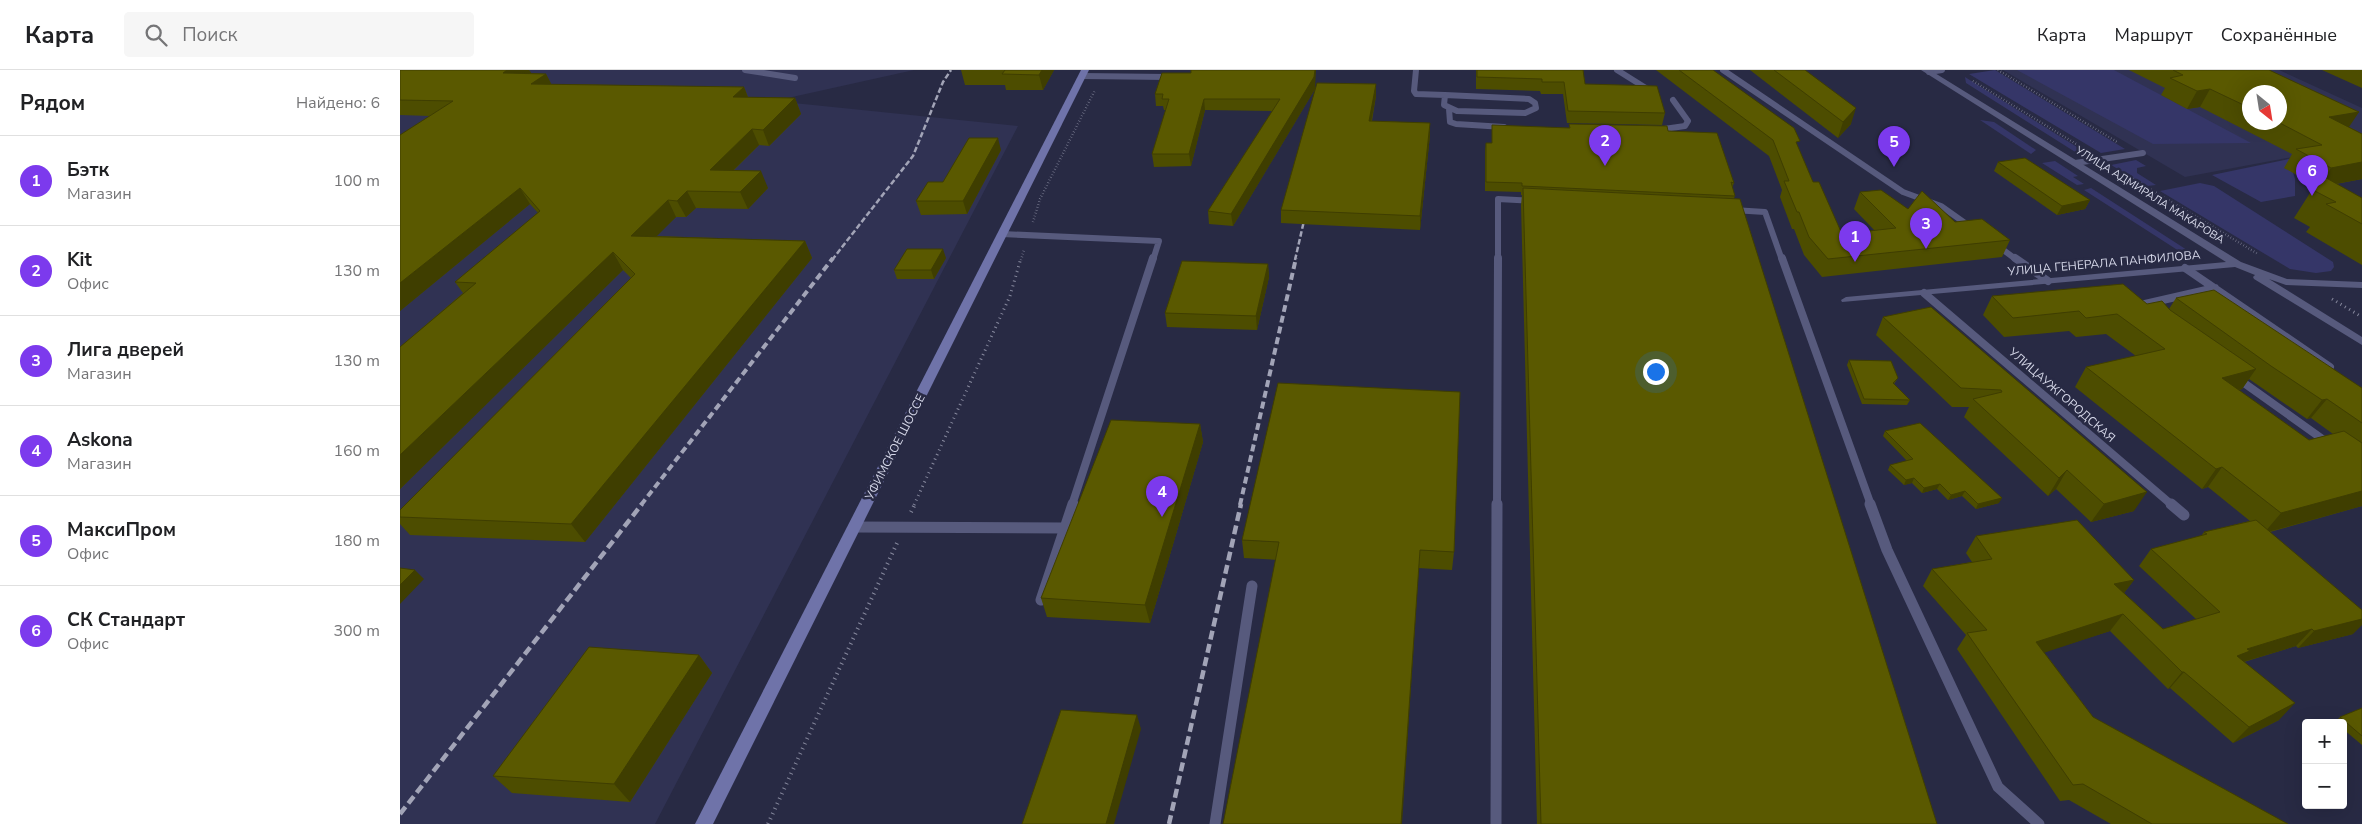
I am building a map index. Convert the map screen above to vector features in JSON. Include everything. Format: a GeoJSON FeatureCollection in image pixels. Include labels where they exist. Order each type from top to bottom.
{"type":"FeatureCollection","features":[{"type":"Feature","properties":{"kind":"main road","name":"УФИМСКОЕ ШОССЕ"},"geometry":{"type":"LineString","coordinates":[[704,824],[1083,73]]}},
{"type":"Feature","properties":{"kind":"street","name":"УЛИЦА АДМИРАЛА МАКАРОВА"},"geometry":{"type":"LineString","coordinates":[[1927,71],[2362,342]]}},
{"type":"Feature","properties":{"kind":"street","name":"УЛИЦА ГЕНЕРАЛА ПАНФИЛОВА"},"geometry":{"type":"LineString","coordinates":[[1846,300],[2236,264],[2286,282],[2362,285]]}},
{"type":"Feature","properties":{"kind":"lane"},"geometry":{"type":"LineString","coordinates":[[745,70],[795,78]]}},
{"type":"Feature","properties":{"kind":"lane"},"geometry":{"type":"LineString","coordinates":[[1416,70],[1414,91],[1416,94],[1529,99],[1536,103],[1536,108],[1525,113],[1449,109],[1444,105],[1445,96]]}},
{"type":"Feature","properties":{"kind":"lane"},"geometry":{"type":"LineString","coordinates":[[1617,70],[1649,90]]}},
{"type":"Feature","properties":{"kind":"lane"},"geometry":{"type":"LineString","coordinates":[[1723,70],[1903,192],[1941,206],[1980,233]]}},
{"type":"Feature","properties":{"kind":"lane"},"geometry":{"type":"LineString","coordinates":[[1927,71],[1942,70]]}},
{"type":"Feature","properties":{"kind":"lane"},"geometry":{"type":"LineString","coordinates":[[1083,73],[1102,76],[1168,77]]}},
{"type":"Feature","properties":{"kind":"lane"},"geometry":{"type":"LineString","coordinates":[[1646,129],[1675,129],[1685,126],[1688,121],[1685,114],[1672,100]]}},
{"type":"Feature","properties":{"kind":"lane"},"geometry":{"type":"LineString","coordinates":[[1449,109],[1450,122],[1456,124],[1507,127]]}},
{"type":"Feature","properties":{"kind":"lane"},"geometry":{"type":"LineString","coordinates":[[2075,163],[2140,153]]}},
{"type":"Feature","properties":{"kind":"lane"},"geometry":{"type":"LineString","coordinates":[[1496,824],[1498,199],[1547,202]]}},
{"type":"Feature","properties":{"kind":"lane"},"geometry":{"type":"LineString","coordinates":[[1725,210],[1765,212],[1887,550],[1998,787],[2039,824]]}},
{"type":"Feature","properties":{"kind":"lane"},"geometry":{"type":"LineString","coordinates":[[1002,234],[1158,241],[1041,600]]}},
{"type":"Feature","properties":{"kind":"lane"},"geometry":{"type":"LineString","coordinates":[[1987,238],[2048,281]]}},
{"type":"Feature","properties":{"kind":"lane"},"geometry":{"type":"LineString","coordinates":[[2185,268],[2338,372]]}},
{"type":"Feature","properties":{"kind":"lane"},"geometry":{"type":"LineString","coordinates":[[2156,317],[2145,304],[2214,288]]}},
{"type":"Feature","properties":{"kind":"lane","name":"УЛИЦАУЖГОРОДСКАЯ"},"geometry":{"type":"LineString","coordinates":[[1924,293],[2184,515]]}},
{"type":"Feature","properties":{"kind":"lane"},"geometry":{"type":"LineString","coordinates":[[2226,371],[2332,446]]}},
{"type":"Feature","properties":{"kind":"lane"},"geometry":{"type":"LineString","coordinates":[[855,527],[1064,528]]}},
{"type":"Feature","properties":{"kind":"lane"},"geometry":{"type":"LineString","coordinates":[[1215,824],[1252,586]]}},
{"type":"Feature","properties":{"kind":"path"},"geometry":{"type":"LineString","coordinates":[[1998,70],[2140,153]]}},
{"type":"Feature","properties":{"kind":"path"},"geometry":{"type":"LineString","coordinates":[[768,824],[1010,296],[1040,199],[1102,76]]}},
{"type":"Feature","properties":{"kind":"path"},"geometry":{"type":"LineString","coordinates":[[1972,80],[2262,257]]}},
{"type":"Feature","properties":{"kind":"path"},"geometry":{"type":"LineString","coordinates":[[2304,282],[2362,317]]}},
{"type":"Feature","properties":{"kind":"shaded area"},"geometry":{"type":"Polygon","coordinates":[[[400,70],[914,70],[774,101],[1018,126],[655,824],[400,824],[400,70]]]}},
{"type":"Feature","properties":{"kind":"shaded area"},"geometry":{"type":"Polygon","coordinates":[[[1995,70],[2125,149],[2101,153],[1969,74],[1995,70]]]}},
{"type":"Feature","properties":{"kind":"shaded area"},"geometry":{"type":"Polygon","coordinates":[[[2003,70],[2279,70],[2362,108],[2362,144],[2185,177],[2003,70]]]}},
{"type":"Feature","properties":{"kind":"shaded area"},"geometry":{"type":"Polygon","coordinates":[[[2017,70],[2114,70],[2251,143],[2153,144],[2017,70]]]}},
{"type":"Feature","properties":{"kind":"shaded area"},"geometry":{"type":"Polygon","coordinates":[[[1965,77],[2093,157],[2080,155],[1966,83],[1965,77]]]}},
{"type":"Feature","properties":{"kind":"shaded area"},"geometry":{"type":"Polygon","coordinates":[[[1980,120],[1994,122],[2036,150],[2031,154],[1980,120]]]}},
{"type":"Feature","properties":{"kind":"shaded area"},"geometry":{"type":"Polygon","coordinates":[[[2289,159],[2295,179],[2295,196],[2261,202],[2212,175],[2289,159]]]}},
{"type":"Feature","properties":{"kind":"shaded area"},"geometry":{"type":"Polygon","coordinates":[[[2136,160],[2146,166],[2137,168],[2137,173],[2156,185],[2147,186],[2111,165],[2136,160]]]}},
{"type":"Feature","properties":{"kind":"shaded area"},"geometry":{"type":"Polygon","coordinates":[[[2055,161],[2078,176],[2073,177],[2084,184],[2077,185],[2042,163],[2055,161]]]}},
{"type":"Feature","properties":{"kind":"shaded area"},"geometry":{"type":"Polygon","coordinates":[[[2200,183],[2214,186],[2333,262],[2334,267],[2331,271],[2316,273],[2290,269],[2160,191],[2200,183]]]}},
{"type":"Feature","properties":{"kind":"shaded area"},"geometry":{"type":"Polygon","coordinates":[[[2091,188],[2187,250],[2179,251],[2084,190],[2091,188]]]}},
{"type":"Feature","properties":{"kind":"building"},"geometry":{"type":"Polygon","coordinates":[[[400,70],[507,70],[503,73],[546,74],[531,84],[744,87],[733,97],[795,98],[763,130],[752,129],[710,170],[761,171],[740,192],[687,191],[677,201],[668,200],[631,236],[805,241],[571,524],[400,517],[400,510],[635,274],[613,252],[400,455],[400,347],[476,283],[455,282],[540,211],[520,188],[400,283],[400,135],[453,101],[400,100],[400,70]]]}},
{"type":"Feature","properties":{"kind":"building"},"geometry":{"type":"Polygon","coordinates":[[[1005,70],[1042,70],[1039,75],[1002,74],[1005,70]]]}},
{"type":"Feature","properties":{"kind":"building"},"geometry":{"type":"Polygon","coordinates":[[[1191,70],[1315,70],[1314,77],[1231,214],[1208,211],[1280,99],[1204,99],[1189,154],[1152,154],[1169,99],[1162,99],[1163,94],[1155,94],[1162,73],[1191,73],[1191,70]]]}},
{"type":"Feature","properties":{"kind":"building"},"geometry":{"type":"Polygon","coordinates":[[[1477,70],[1583,70],[1585,84],[1657,86],[1665,113],[1568,111],[1564,82],[1542,82],[1542,79],[1477,77],[1477,70]]]}},
{"type":"Feature","properties":{"kind":"building"},"geometry":{"type":"Polygon","coordinates":[[[1679,70],[1713,70],[1794,128],[1800,141],[1796,142],[1813,182],[1819,182],[1842,234],[1896,228],[1860,192],[1881,190],[1908,209],[1922,191],[1955,222],[1982,219],[2010,240],[1828,259],[1809,237],[1799,212],[1797,212],[1784,181],[1789,181],[1773,140],[1679,70]]]}},
{"type":"Feature","properties":{"kind":"building"},"geometry":{"type":"Polygon","coordinates":[[[1774,70],[1805,70],[1856,108],[1843,122],[1774,70]]]}},
{"type":"Feature","properties":{"kind":"building"},"geometry":{"type":"Polygon","coordinates":[[[2173,70],[2269,70],[2359,112],[2329,117],[2362,134],[2362,162],[2331,168],[2296,149],[2322,145],[2287,127],[2287,85],[2242,85],[2242,104],[2210,89],[2197,91],[2170,78],[2183,75],[2173,70]]]}},
{"type":"Feature","properties":{"kind":"building"},"geometry":{"type":"Polygon","coordinates":[[[1317,83],[1376,84],[1369,121],[1430,123],[1420,216],[1281,210],[1317,83]]]}},
{"type":"Feature","properties":{"kind":"building"},"geometry":{"type":"Polygon","coordinates":[[[1569,124],[1667,126],[1668,131],[1717,133],[1734,183],[1731,182],[1735,196],[1522,186],[1522,183],[1486,182],[1486,143],[1492,143],[1492,125],[1570,128],[1569,124]]]}},
{"type":"Feature","properties":{"kind":"building"},"geometry":{"type":"Polygon","coordinates":[[[969,138],[998,138],[963,201],[916,201],[928,182],[943,182],[969,138]]]}},
{"type":"Feature","properties":{"kind":"building"},"geometry":{"type":"Polygon","coordinates":[[[2025,158],[2090,200],[2062,206],[1998,162],[2025,158]]]}},
{"type":"Feature","properties":{"kind":"building"},"geometry":{"type":"Polygon","coordinates":[[[2321,175],[2362,198],[2362,224],[2326,204],[2336,202],[2313,190],[2321,175]]]}},
{"type":"Feature","properties":{"kind":"building"},"geometry":{"type":"Polygon","coordinates":[[[1523,188],[1740,199],[1937,824],[1541,824],[1523,188]]]}},
{"type":"Feature","properties":{"kind":"building"},"geometry":{"type":"Polygon","coordinates":[[[907,249],[943,249],[931,270],[894,270],[907,249]]]}},
{"type":"Feature","properties":{"kind":"building"},"geometry":{"type":"Polygon","coordinates":[[[1182,261],[1268,264],[1256,316],[1165,313],[1182,261]]]}},
{"type":"Feature","properties":{"kind":"building"},"geometry":{"type":"Polygon","coordinates":[[[2123,284],[2147,304],[2162,301],[2170,310],[2256,369],[2222,378],[2309,440],[2344,431],[2362,443],[2362,491],[2281,513],[2222,467],[2216,469],[2086,367],[2165,349],[2117,314],[2086,318],[2079,311],[2013,318],[1992,296],[2123,284]]]}},
{"type":"Feature","properties":{"kind":"building"},"geometry":{"type":"Polygon","coordinates":[[[2214,290],[2362,388],[2362,423],[2327,399],[2322,400],[2271,366],[2176,298],[2214,290]]]}},
{"type":"Feature","properties":{"kind":"building"},"geometry":{"type":"Polygon","coordinates":[[[1931,307],[2147,492],[2104,504],[2067,470],[2059,478],[1973,399],[2002,392],[2001,390],[1961,388],[1883,317],[1931,307]]]}},
{"type":"Feature","properties":{"kind":"building"},"geometry":{"type":"Polygon","coordinates":[[[1849,360],[1891,361],[1898,378],[1893,383],[1910,400],[1864,399],[1849,360]]]}},
{"type":"Feature","properties":{"kind":"building"},"geometry":{"type":"Polygon","coordinates":[[[1278,383],[1460,392],[1454,552],[1420,550],[1401,824],[1223,824],[1279,542],[1242,540],[1278,383]]]}},
{"type":"Feature","properties":{"kind":"building"},"geometry":{"type":"Polygon","coordinates":[[[1111,420],[1200,424],[1145,605],[1041,598],[1111,420]]]}},
{"type":"Feature","properties":{"kind":"building"},"geometry":{"type":"Polygon","coordinates":[[[1920,423],[2002,498],[1978,504],[1965,491],[1951,495],[1940,484],[1924,488],[1914,478],[1906,480],[1890,465],[1913,459],[1885,431],[1920,423]]]}},
{"type":"Feature","properties":{"kind":"building"},"geometry":{"type":"Polygon","coordinates":[[[2077,520],[2134,580],[2114,584],[2163,629],[2220,612],[2151,549],[2207,534],[2204,532],[2256,520],[2362,610],[2362,619],[2314,631],[2312,629],[2247,649],[2250,651],[2237,656],[2295,703],[2249,727],[2182,672],[2123,614],[2036,642],[2093,717],[2288,824],[2152,824],[2083,784],[2073,785],[1967,633],[1987,630],[1932,569],[1992,559],[1976,536],[2077,520]]]}},
{"type":"Feature","properties":{"kind":"building"},"geometry":{"type":"Polygon","coordinates":[[[400,568],[415,570],[400,585],[400,568]]]}},
{"type":"Feature","properties":{"kind":"building"},"geometry":{"type":"Polygon","coordinates":[[[589,647],[699,655],[614,784],[493,776],[589,647]]]}},
{"type":"Feature","properties":{"kind":"building"},"geometry":{"type":"Polygon","coordinates":[[[2362,708],[2362,736],[2347,723],[2347,719],[2340,717],[2362,708]]]}},
{"type":"Feature","properties":{"kind":"building"},"geometry":{"type":"Polygon","coordinates":[[[1061,710],[1137,715],[1106,824],[1022,824],[1061,710]]]}},
{"type":"Feature","properties":{"kind":"railway"},"geometry":{"type":"LineString","coordinates":[[832,260],[913,156],[943,82],[951,70]]}},
{"type":"Feature","properties":{"kind":"railway"},"geometry":{"type":"LineString","coordinates":[[1295,260],[1306,212]]}},
{"type":"Feature","properties":{"kind":"railway"},"geometry":{"type":"LineString","coordinates":[[641,505],[833,258]]}},
{"type":"Feature","properties":{"kind":"railway"},"geometry":{"type":"LineString","coordinates":[[1240,505],[1296,258]]}},
{"type":"Feature","properties":{"kind":"railway"},"geometry":{"type":"LineString","coordinates":[[400,814],[642,504]]}},
{"type":"Feature","properties":{"kind":"railway"},"geometry":{"type":"LineString","coordinates":[[1169,824],[1241,504]]}},
{"type":"Feature","properties":{"kind":"place","name":"Kit"},"geometry":{"type":"Point","coordinates":[1605,166]}},
{"type":"Feature","properties":{"kind":"place","name":"МаксиПром"},"geometry":{"type":"Point","coordinates":[1894,167]}},
{"type":"Feature","properties":{"kind":"place","name":"СК Стандарт"},"geometry":{"type":"Point","coordinates":[2312,196]}},
{"type":"Feature","properties":{"kind":"place","name":"Лига дверей"},"geometry":{"type":"Point","coordinates":[1926,249]}},
{"type":"Feature","properties":{"kind":"place","name":"Бэтк"},"geometry":{"type":"Point","coordinates":[1855,262]}},
{"type":"Feature","properties":{"kind":"place","name":"Askona"},"geometry":{"type":"Point","coordinates":[1162,517]}}]}
